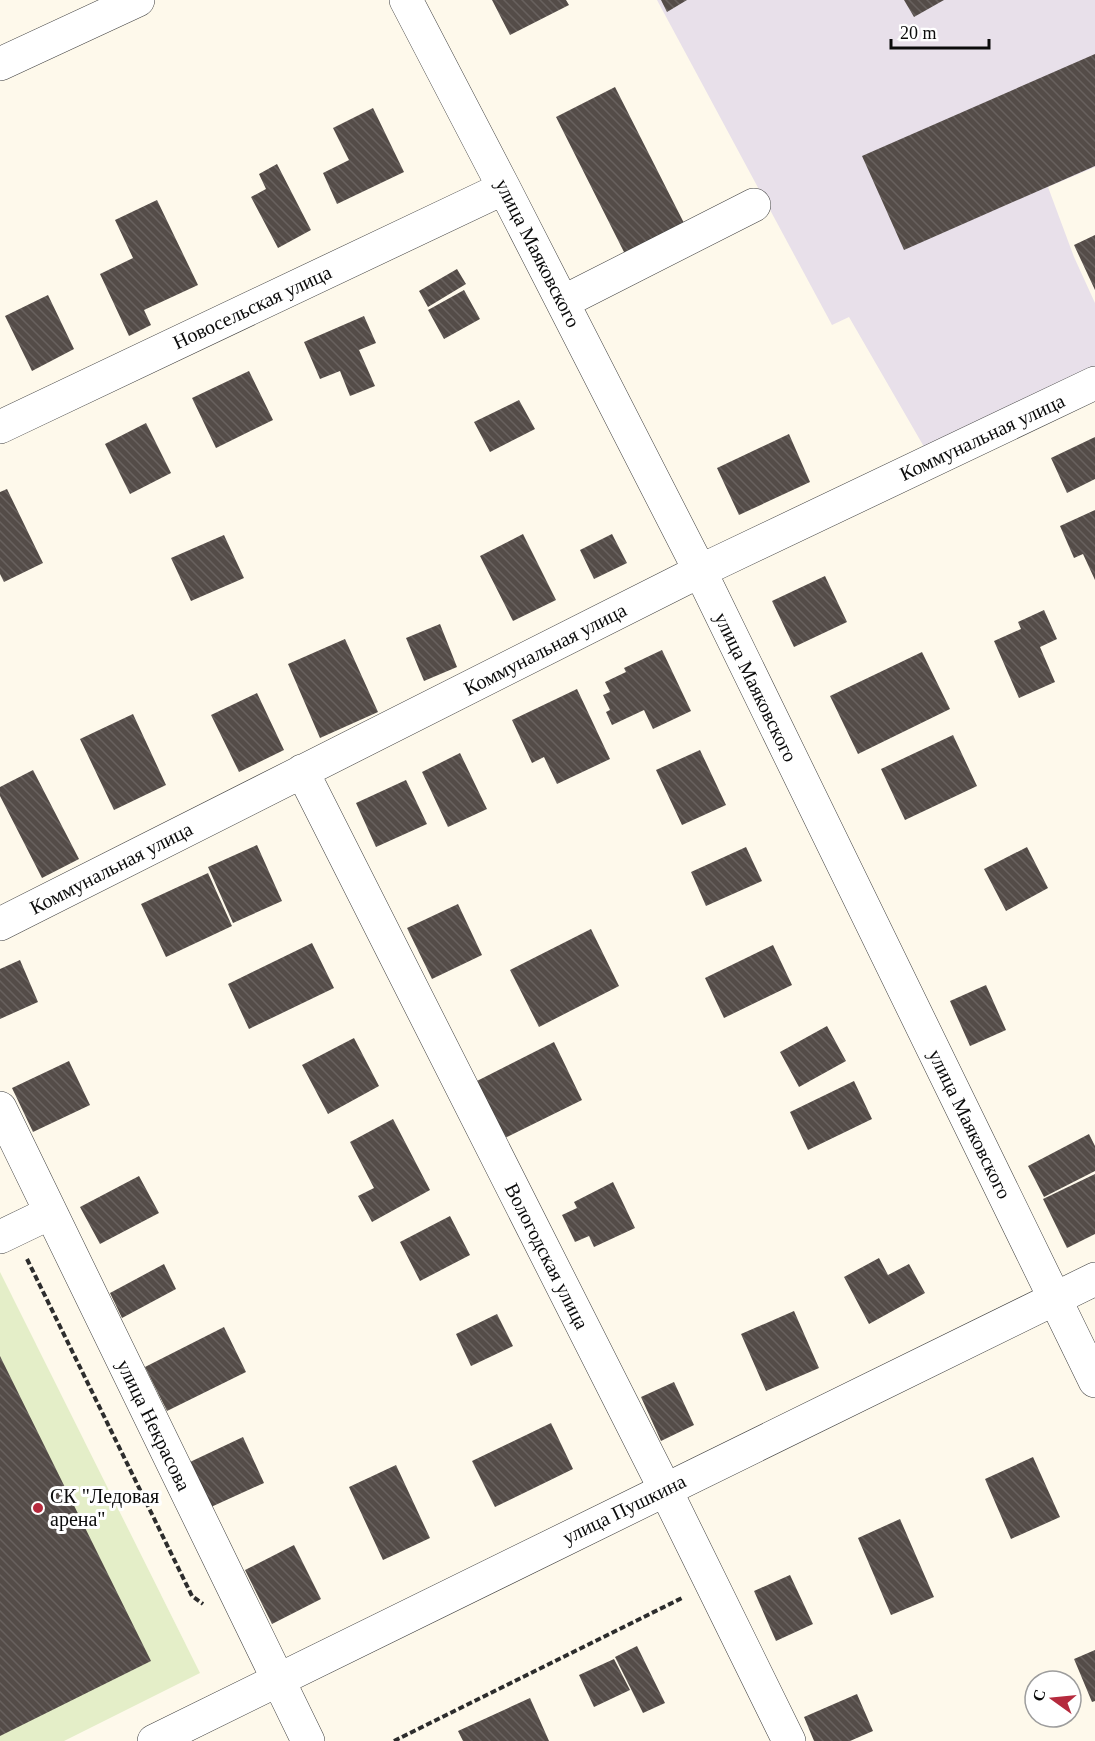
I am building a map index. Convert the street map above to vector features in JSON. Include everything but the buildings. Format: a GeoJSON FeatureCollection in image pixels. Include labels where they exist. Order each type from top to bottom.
{"type":"FeatureCollection","features":[{"type":"Feature","properties":{"kind":"street"},"geometry":{"type":"LineString","coordinates":[[0,63],[138,0]]}},
{"type":"Feature","properties":{"kind":"street","name":"улица Маяковского"},"geometry":{"type":"LineString","coordinates":[[406,0],[700,571],[1095,1381]]}},
{"type":"Feature","properties":{"kind":"street","name":"Новосельская улица"},"geometry":{"type":"LineString","coordinates":[[0,427],[504,188]]}},
{"type":"Feature","properties":{"kind":"street"},"geometry":{"type":"LineString","coordinates":[[562,302],[754,205]]}},
{"type":"Feature","properties":{"kind":"street","name":"Коммунальная улица"},"geometry":{"type":"LineString","coordinates":[[0,924],[700,571],[1095,383]]}},
{"type":"Feature","properties":{"kind":"street","name":"Вологодская улица"},"geometry":{"type":"LineString","coordinates":[[302,771],[665,1489],[789,1741]]}},
{"type":"Feature","properties":{"kind":"street","name":"улица Некрасова"},"geometry":{"type":"LineString","coordinates":[[0,1108],[308,1741]]}},
{"type":"Feature","properties":{"kind":"street"},"geometry":{"type":"LineString","coordinates":[[6,1234],[50,1213]]}},
{"type":"Feature","properties":{"kind":"street","name":"улица Пушкина"},"geometry":{"type":"LineString","coordinates":[[154,1741],[1095,1279]]}},
{"type":"Feature","properties":{"kind":"path"},"geometry":{"type":"LineString","coordinates":[[6,1234],[192,1596],[209,1609]]}},
{"type":"Feature","properties":{"kind":"path"},"geometry":{"type":"LineString","coordinates":[[394,1741],[711,1584]]}},
{"type":"Feature","properties":{"kind":"shaded area"},"geometry":{"type":"Polygon","coordinates":[[[657,0],[1095,0],[1095,167],[1048,187],[1074,257],[1095,303],[1095,367],[927,452],[849,317],[832,325],[657,0]]]}},
{"type":"Feature","properties":{"kind":"green space"},"geometry":{"type":"Polygon","coordinates":[[[0,1272],[200,1673],[64,1741],[0,1741],[0,1272]]]}},
{"type":"Feature","properties":{"kind":"place","name":"СК \"Ледовая арена\""},"geometry":{"type":"Point","coordinates":[38,1508]}}]}
